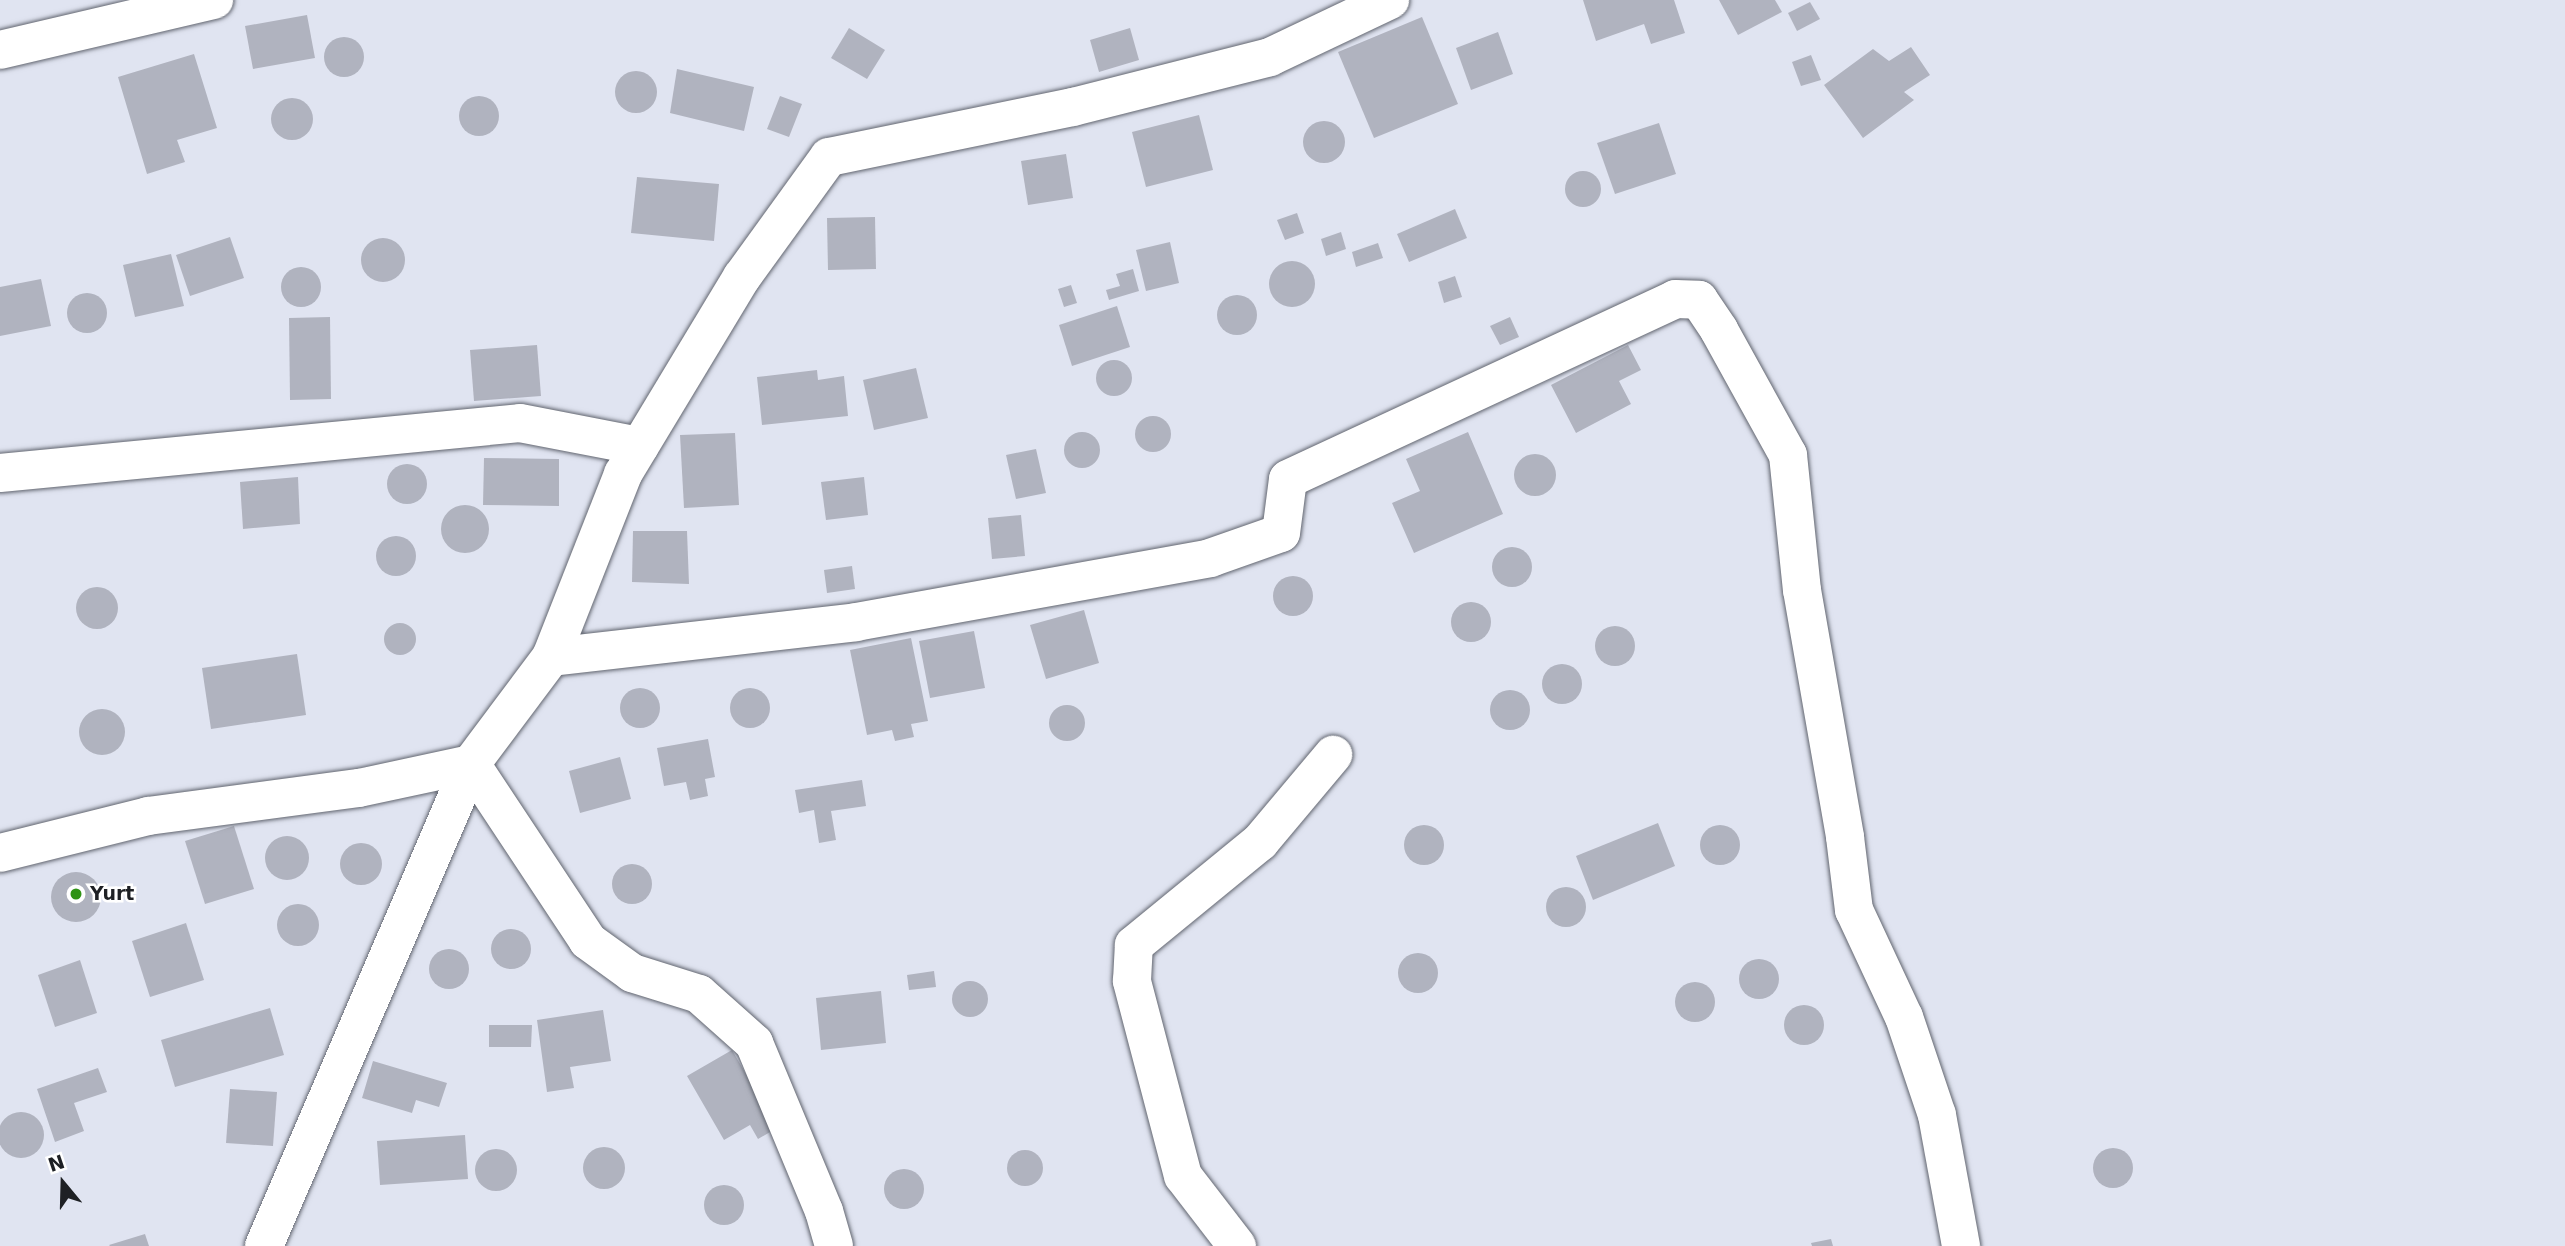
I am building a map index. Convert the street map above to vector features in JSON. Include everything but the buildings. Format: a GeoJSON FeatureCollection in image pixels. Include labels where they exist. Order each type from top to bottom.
{"type":"FeatureCollection","features":[{"type":"Feature","properties":{"kind":"street"},"geometry":{"type":"LineString","coordinates":[[0,50],[214,0]]}},
{"type":"Feature","properties":{"kind":"street"},"geometry":{"type":"LineString","coordinates":[[264,1246],[471,764],[551,657],[622,474],[742,277],[829,157],[1073,107],[1270,57],[1377,3]]}},
{"type":"Feature","properties":{"kind":"street"},"geometry":{"type":"LineString","coordinates":[[551,657],[856,622],[1210,558],[1281,533],[1288,479],[1675,299],[1699,300],[1719,330],[1788,455],[1802,590],[1845,837],[1854,910],[1904,1017],[1937,1115],[1961,1246]]}},
{"type":"Feature","properties":{"kind":"street"},"geometry":{"type":"LineString","coordinates":[[0,473],[520,423],[640,446]]}},
{"type":"Feature","properties":{"kind":"street"},"geometry":{"type":"LineString","coordinates":[[1237,1246],[1183,1176],[1132,981],[1134,945],[1261,842],[1333,755]]}},
{"type":"Feature","properties":{"kind":"street"},"geometry":{"type":"LineString","coordinates":[[0,853],[148,816],[359,788],[471,764]]}},
{"type":"Feature","properties":{"kind":"street"},"geometry":{"type":"LineString","coordinates":[[471,764],[588,941],[632,972],[699,994],[754,1043],[824,1211],[834,1246]]}},
{"type":"Feature","properties":{"kind":"place","name":"Yurt"},"geometry":{"type":"Point","coordinates":[76,894]}}]}
